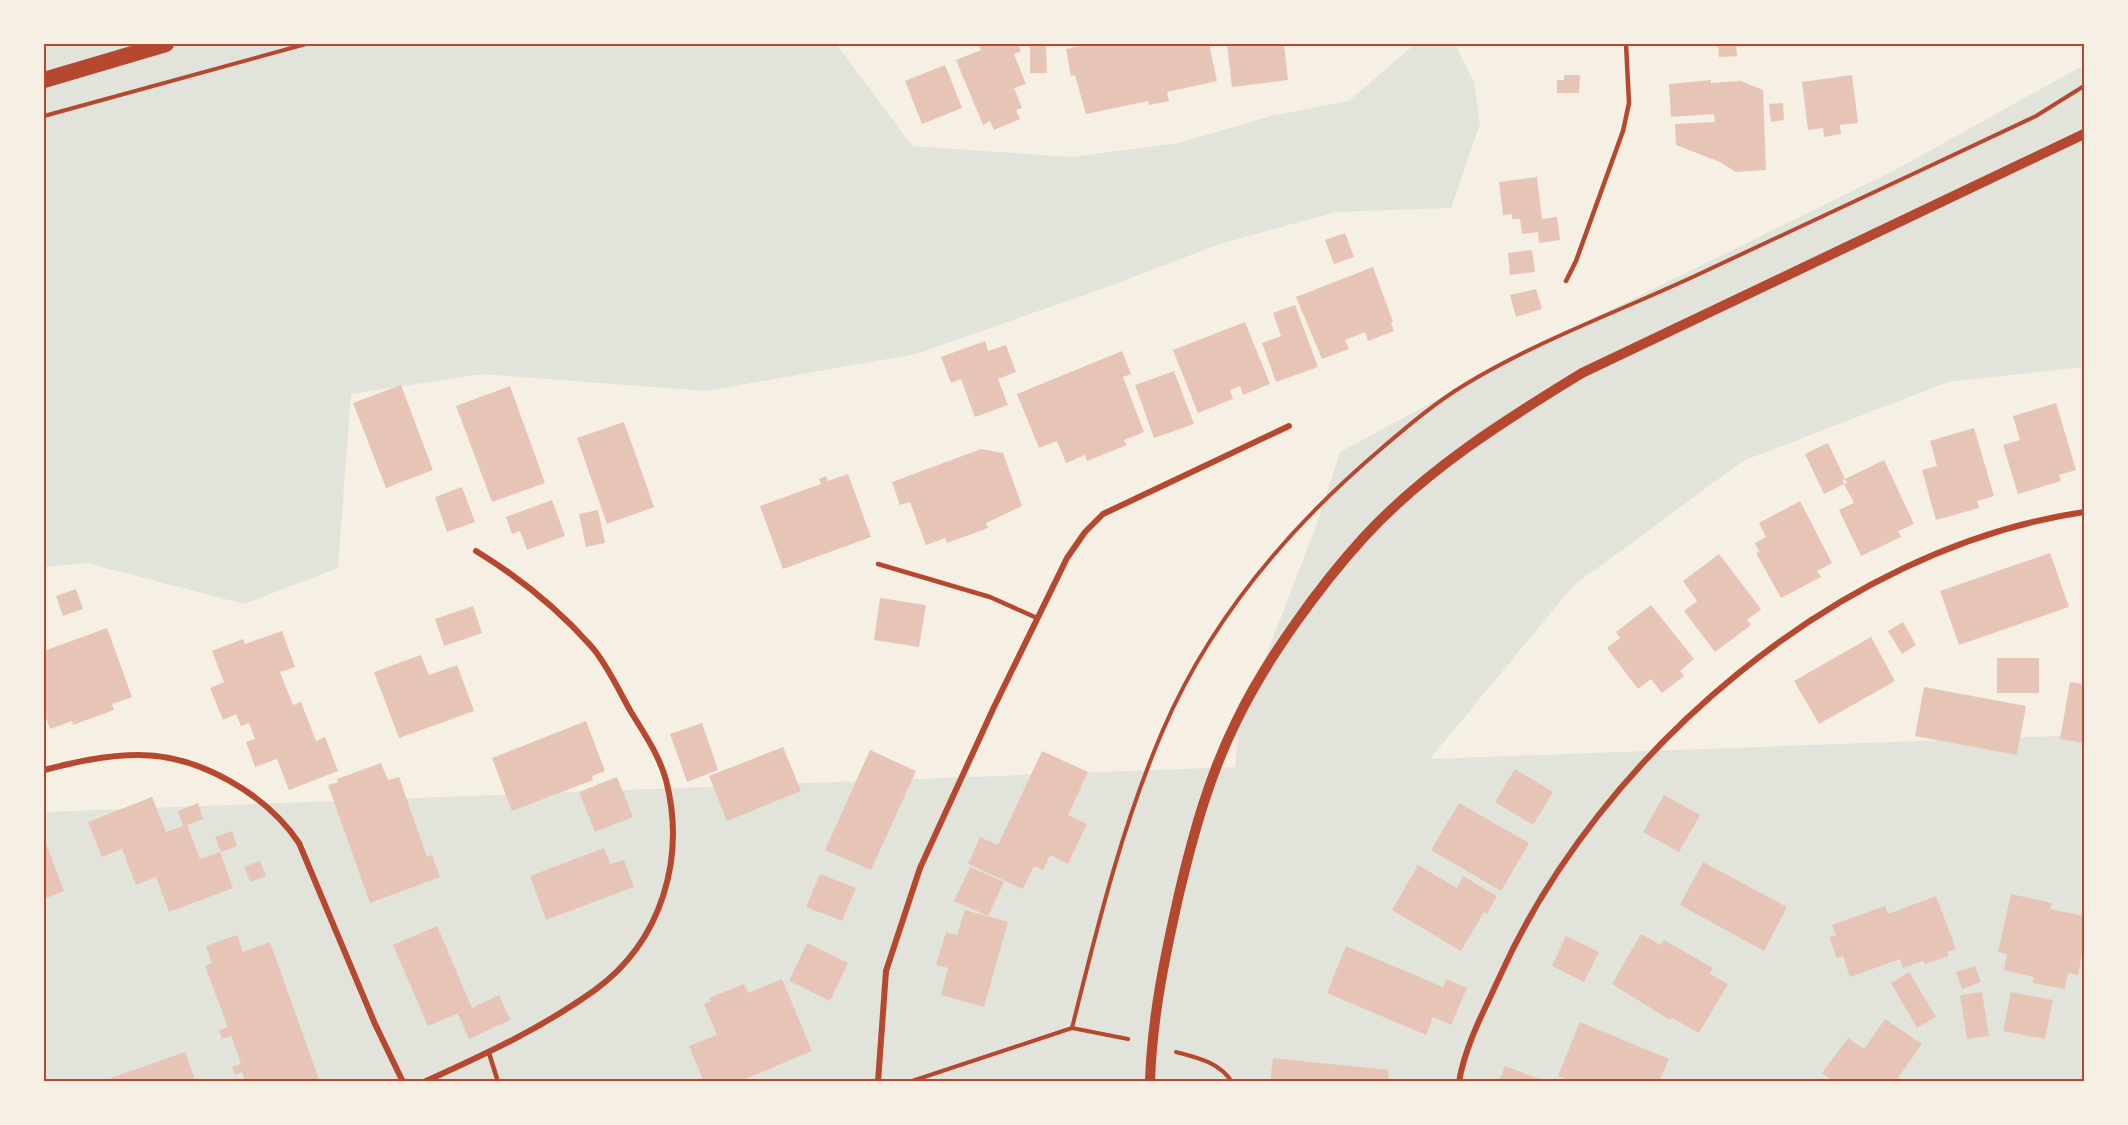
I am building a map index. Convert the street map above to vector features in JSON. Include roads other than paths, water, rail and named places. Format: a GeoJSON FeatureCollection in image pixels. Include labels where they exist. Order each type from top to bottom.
{"type":"FeatureCollection","features":[{"type":"Feature","properties":{"kind":"highway"},"geometry":{"type":"LineString","coordinates":[[44,80],[166,44]]}},
{"type":"Feature","properties":{"kind":"street"},"geometry":{"type":"LineString","coordinates":[[1150,1082],[1151,1044],[1162,968],[1190,848],[1209,784],[1236,720],[1271,663],[1316,596],[1366,535],[1425,480],[1496,426],[1582,373],[2085,134]]}},
{"type":"Feature","properties":{"kind":"street"},"geometry":{"type":"LineString","coordinates":[[878,1082],[886,971],[920,867],[1067,558],[1085,532],[1103,514],[1288,426]]}},
{"type":"Feature","properties":{"kind":"street"},"geometry":{"type":"LineString","coordinates":[[1459,1082],[1481,1017],[1514,943],[1546,888],[1638,766],[1687,717],[1806,623],[1872,586],[1921,561],[1994,533],[2046,518],[2085,512]]}},
{"type":"Feature","properties":{"kind":"street"},"geometry":{"type":"LineString","coordinates":[[424,1082],[520,1038],[597,988],[630,956],[650,928],[666,894],[673,864],[674,825],[665,779],[652,745],[592,647],[548,605],[499,565],[476,551]]}},
{"type":"Feature","properties":{"kind":"street"},"geometry":{"type":"LineString","coordinates":[[44,770],[89,759],[142,755],[182,762],[230,781],[266,804],[286,825],[298,843],[375,1024],[403,1082]]}},
{"type":"Feature","properties":{"kind":"lane"},"geometry":{"type":"LineString","coordinates":[[1566,280],[1580,250],[1623,131],[1629,103],[1626,44]]}},
{"type":"Feature","properties":{"kind":"lane"},"geometry":{"type":"LineString","coordinates":[[878,564],[990,597],[1037,618]]}},
{"type":"Feature","properties":{"kind":"lane"},"geometry":{"type":"LineString","coordinates":[[489,1053],[498,1082]]}}]}
